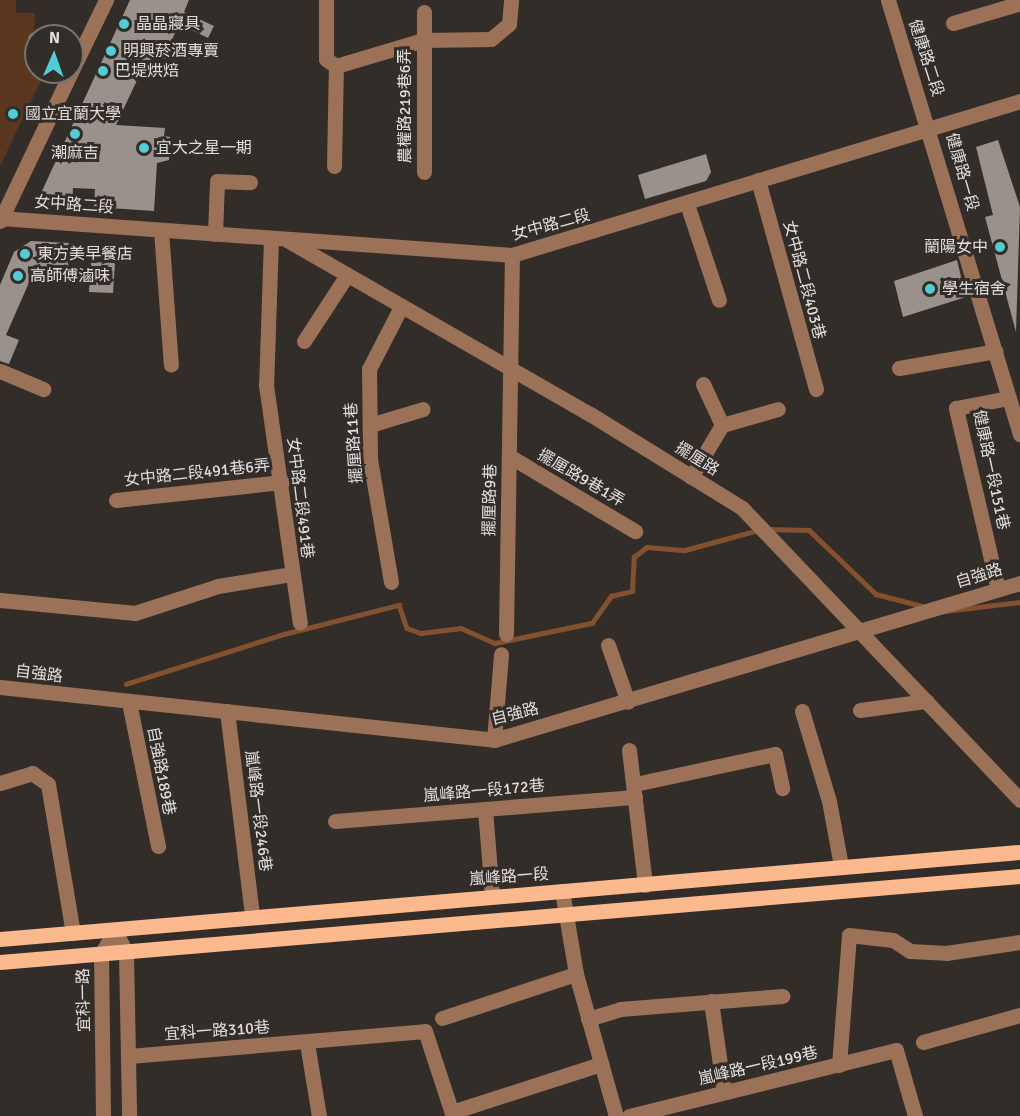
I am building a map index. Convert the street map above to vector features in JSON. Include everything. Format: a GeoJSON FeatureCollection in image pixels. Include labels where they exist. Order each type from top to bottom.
{"type":"FeatureCollection","features":[{"type":"Feature","properties":{"kind":"main road","name":"嵐峰路一段"},"geometry":{"type":"LineString","coordinates":[[0,939],[115,931],[252,915],[645,885],[1020,852]]}},
{"type":"Feature","properties":{"kind":"main road"},"geometry":{"type":"LineString","coordinates":[[0,962],[564,917],[1020,876]]}},
{"type":"Feature","properties":{"kind":"street"},"geometry":{"type":"LineString","coordinates":[[84,43],[106,0]]}},
{"type":"Feature","properties":{"kind":"street"},"geometry":{"type":"LineString","coordinates":[[326,0],[326,59],[336,66]]}},
{"type":"Feature","properties":{"kind":"street"},"geometry":{"type":"LineString","coordinates":[[336,66],[423,40],[491,39],[509,24],[511,0]]}},
{"type":"Feature","properties":{"kind":"street","name":"健康路二段"},"geometry":{"type":"LineString","coordinates":[[888,0],[930,128]]}},
{"type":"Feature","properties":{"kind":"street"},"geometry":{"type":"LineString","coordinates":[[953,23],[1017,6]]}},
{"type":"Feature","properties":{"kind":"street","name":"農權路219巷6弄"},"geometry":{"type":"LineString","coordinates":[[424,12],[424,172]]}},
{"type":"Feature","properties":{"kind":"street"},"geometry":{"type":"LineString","coordinates":[[334,166],[336,66]]}},
{"type":"Feature","properties":{"kind":"street"},"geometry":{"type":"LineString","coordinates":[[0,219],[64,84]]}},
{"type":"Feature","properties":{"kind":"street","name":"女中路二段"},"geometry":{"type":"LineString","coordinates":[[0,219],[512,255],[687,204],[758,180],[1020,101]]}},
{"type":"Feature","properties":{"kind":"street","name":"健康路一段"},"geometry":{"type":"LineString","coordinates":[[930,128],[1020,434]]}},
{"type":"Feature","properties":{"kind":"street","name":"女中路二段403巷"},"geometry":{"type":"LineString","coordinates":[[758,180],[816,389]]}},
{"type":"Feature","properties":{"kind":"street"},"geometry":{"type":"LineString","coordinates":[[215,234],[217,181],[250,182]]}},
{"type":"Feature","properties":{"kind":"street"},"geometry":{"type":"LineString","coordinates":[[687,204],[719,300]]}},
{"type":"Feature","properties":{"kind":"street"},"geometry":{"type":"LineString","coordinates":[[161,230],[171,365]]}},
{"type":"Feature","properties":{"kind":"street","name":"擺厘路"},"geometry":{"type":"LineString","coordinates":[[278,238],[510,367],[691,477],[768,531],[1020,800]]}},
{"type":"Feature","properties":{"kind":"street","name":"女中路二段491巷"},"geometry":{"type":"LineString","coordinates":[[0,600],[135,613],[218,586],[291,574],[282,482],[266,385],[278,238]]}},
{"type":"Feature","properties":{"kind":"street","name":"擺厘路9巷"},"geometry":{"type":"LineString","coordinates":[[506,634],[512,255]]}},
{"type":"Feature","properties":{"kind":"street"},"geometry":{"type":"LineString","coordinates":[[304,341],[347,275]]}},
{"type":"Feature","properties":{"kind":"street","name":"擺厘路11巷"},"geometry":{"type":"LineString","coordinates":[[391,582],[370,424],[369,369],[401,307]]}},
{"type":"Feature","properties":{"kind":"street"},"geometry":{"type":"LineString","coordinates":[[899,368],[996,351]]}},
{"type":"Feature","properties":{"kind":"street"},"geometry":{"type":"LineString","coordinates":[[0,371],[43,389]]}},
{"type":"Feature","properties":{"kind":"street"},"geometry":{"type":"LineString","coordinates":[[703,384],[722,425]]}},
{"type":"Feature","properties":{"kind":"street","name":"健康路一段151巷"},"geometry":{"type":"LineString","coordinates":[[998,589],[956,408],[1009,398]]}},
{"type":"Feature","properties":{"kind":"street"},"geometry":{"type":"LineString","coordinates":[[370,424],[423,409]]}},
{"type":"Feature","properties":{"kind":"street"},"geometry":{"type":"LineString","coordinates":[[691,477],[722,425],[778,409]]}},
{"type":"Feature","properties":{"kind":"street","name":"擺厘路9巷1弄"},"geometry":{"type":"LineString","coordinates":[[509,456],[635,531]]}},
{"type":"Feature","properties":{"kind":"street","name":"女中路二段491巷6弄"},"geometry":{"type":"LineString","coordinates":[[116,500],[282,482]]}},
{"type":"Feature","properties":{"kind":"street"},"geometry":{"type":"LineString","coordinates":[[291,574],[300,623]]}},
{"type":"Feature","properties":{"kind":"street","name":"自強路"},"geometry":{"type":"LineString","coordinates":[[0,687],[494,740],[628,702],[1020,583]]}},
{"type":"Feature","properties":{"kind":"street"},"geometry":{"type":"LineString","coordinates":[[608,645],[628,702]]}},
{"type":"Feature","properties":{"kind":"street"},"geometry":{"type":"LineString","coordinates":[[494,740],[501,654]]}},
{"type":"Feature","properties":{"kind":"street"},"geometry":{"type":"LineString","coordinates":[[860,710],[926,701]]}},
{"type":"Feature","properties":{"kind":"street","name":"自強路189巷"},"geometry":{"type":"LineString","coordinates":[[129,702],[158,846]]}},
{"type":"Feature","properties":{"kind":"street","name":"嵐峰路一段246巷"},"geometry":{"type":"LineString","coordinates":[[227,711],[252,915]]}},
{"type":"Feature","properties":{"kind":"street"},"geometry":{"type":"LineString","coordinates":[[802,711],[829,801],[841,866]]}},
{"type":"Feature","properties":{"kind":"street"},"geometry":{"type":"LineString","coordinates":[[629,750],[645,885]]}},
{"type":"Feature","properties":{"kind":"street","name":"嵐峰路一段172巷"},"geometry":{"type":"LineString","coordinates":[[335,821],[485,809],[635,791],[776,754],[782,788]]}},
{"type":"Feature","properties":{"kind":"street"},"geometry":{"type":"LineString","coordinates":[[0,783],[32,773],[48,784],[73,933]]}},
{"type":"Feature","properties":{"kind":"street"},"geometry":{"type":"LineString","coordinates":[[485,809],[492,896]]}},
{"type":"Feature","properties":{"kind":"street"},"geometry":{"type":"LineString","coordinates":[[562,891],[564,917],[576,974],[616,1116]]}},
{"type":"Feature","properties":{"kind":"street"},"geometry":{"type":"LineString","coordinates":[[115,931],[126,953],[129,1116]]}},
{"type":"Feature","properties":{"kind":"street","name":"宜科一路"},"geometry":{"type":"LineString","coordinates":[[103,1116],[101,954],[115,931]]}},
{"type":"Feature","properties":{"kind":"street"},"geometry":{"type":"LineString","coordinates":[[839,1065],[849,935],[893,940],[910,951],[946,953],[1020,942]]}},
{"type":"Feature","properties":{"kind":"street"},"geometry":{"type":"LineString","coordinates":[[442,1018],[576,974]]}},
{"type":"Feature","properties":{"kind":"street"},"geometry":{"type":"LineString","coordinates":[[588,1018],[620,1009],[782,996]]}},
{"type":"Feature","properties":{"kind":"street"},"geometry":{"type":"LineString","coordinates":[[711,1001],[724,1092]]}},
{"type":"Feature","properties":{"kind":"street"},"geometry":{"type":"LineString","coordinates":[[923,1042],[1020,1015]]}},
{"type":"Feature","properties":{"kind":"street","name":"宜科一路310巷"},"geometry":{"type":"LineString","coordinates":[[129,1056],[307,1043],[425,1031],[452,1114]]}},
{"type":"Feature","properties":{"kind":"street"},"geometry":{"type":"LineString","coordinates":[[307,1043],[319,1116]]}},
{"type":"Feature","properties":{"kind":"street","name":"嵐峰路一段199巷"},"geometry":{"type":"LineString","coordinates":[[629,1116],[896,1050],[915,1116]]}},
{"type":"Feature","properties":{"kind":"street"},"geometry":{"type":"LineString","coordinates":[[452,1114],[601,1064]]}},
{"type":"Feature","properties":{"kind":"shaded area","name":"國立宜蘭大學"},"geometry":{"type":"Polygon","coordinates":[[[0,0],[16,0],[16,13],[35,13],[35,24],[24,24],[24,84],[39,84],[0,166],[0,0]]]}},
{"type":"Feature","properties":{"kind":"building"},"geometry":{"type":"Polygon","coordinates":[[[130,0],[189,0],[184,12],[214,26],[208,38],[179,24],[168,49],[191,59],[151,58],[149,77],[139,76],[116,125],[165,128],[164,136],[170,137],[169,160],[157,163],[154,211],[94,207],[95,189],[73,188],[72,206],[48,205],[42,191],[130,0]]]}},
{"type":"Feature","properties":{"kind":"building"},"geometry":{"type":"Polygon","coordinates":[[[998,140],[1020,207],[1016,332],[985,217],[993,215],[976,147],[998,140]]]}},
{"type":"Feature","properties":{"kind":"building"},"geometry":{"type":"Polygon","coordinates":[[[706,154],[711,172],[706,181],[645,199],[638,175],[706,154]]]}},
{"type":"Feature","properties":{"kind":"building"},"geometry":{"type":"Polygon","coordinates":[[[31,241],[69,243],[68,271],[35,269],[6,335],[19,340],[9,364],[0,361],[0,285],[14,252],[31,241]]]}},
{"type":"Feature","properties":{"kind":"building","name":"學生宿舍"},"geometry":{"type":"Polygon","coordinates":[[[957,260],[966,297],[903,317],[894,281],[957,260]]]}},
{"type":"Feature","properties":{"kind":"building"},"geometry":{"type":"Polygon","coordinates":[[[91,262],[115,263],[113,293],[89,292],[91,262]]]}},
{"type":"Feature","properties":{"kind":"waterway"},"geometry":{"type":"LineString","coordinates":[[767,529],[809,530],[876,594],[922,606]]}},
{"type":"Feature","properties":{"kind":"waterway"},"geometry":{"type":"LineString","coordinates":[[126,684],[284,634],[399,605],[407,628],[421,633],[461,628],[495,643],[592,623],[611,596],[632,591],[634,557],[647,547],[685,550],[758,530]]}},
{"type":"Feature","properties":{"kind":"waterway"},"geometry":{"type":"LineString","coordinates":[[945,611],[1020,602]]}},
{"type":"Feature","properties":{"kind":"place","name":"晶晶寢具"},"geometry":{"type":"Point","coordinates":[124,24]}},
{"type":"Feature","properties":{"kind":"place","name":"明興菸酒專賣"},"geometry":{"type":"Point","coordinates":[111,51]}},
{"type":"Feature","properties":{"kind":"place","name":"巴堤烘焙"},"geometry":{"type":"Point","coordinates":[103,71]}},
{"type":"Feature","properties":{"kind":"place","name":"國立宜蘭大學"},"geometry":{"type":"Point","coordinates":[13,114]}},
{"type":"Feature","properties":{"kind":"place","name":"潮麻吉"},"geometry":{"type":"Point","coordinates":[75,134]}},
{"type":"Feature","properties":{"kind":"place","name":"宜大之星一期"},"geometry":{"type":"Point","coordinates":[144,148]}},
{"type":"Feature","properties":{"kind":"place","name":"蘭陽女中"},"geometry":{"type":"Point","coordinates":[1000,247]}},
{"type":"Feature","properties":{"kind":"place","name":"東方美早餐店"},"geometry":{"type":"Point","coordinates":[25,254]}},
{"type":"Feature","properties":{"kind":"place","name":"高師傅滷味"},"geometry":{"type":"Point","coordinates":[18,276]}},
{"type":"Feature","properties":{"kind":"place","name":"學生宿舍"},"geometry":{"type":"Point","coordinates":[930,289]}}]}
